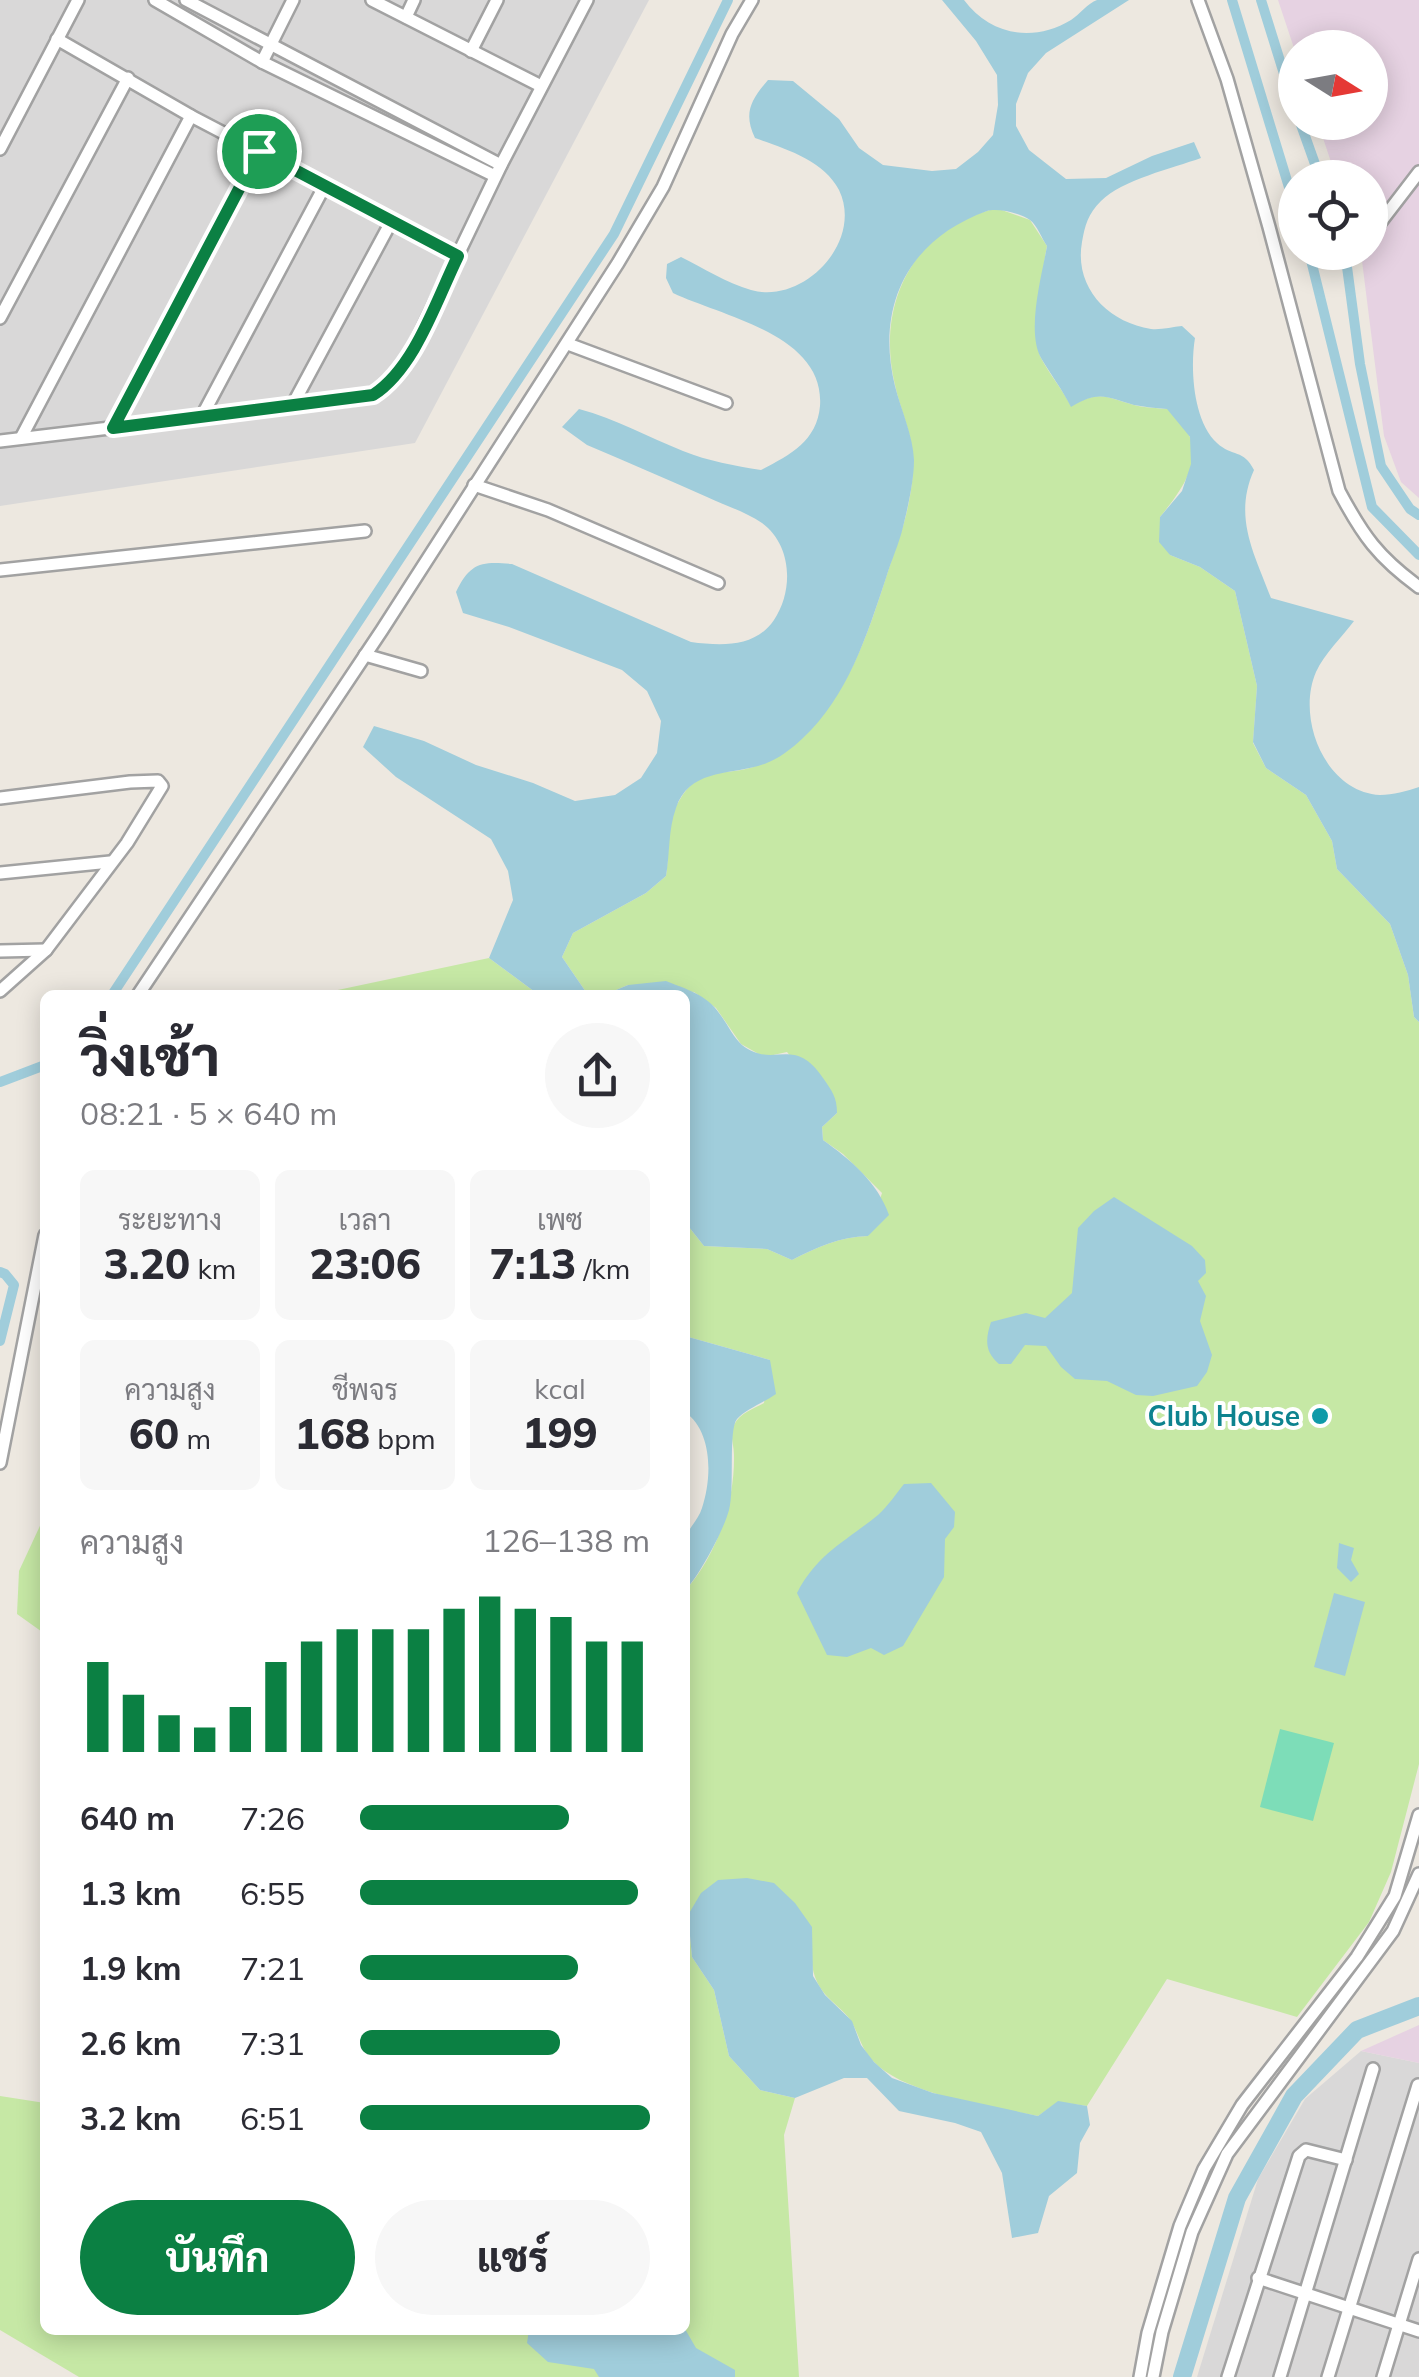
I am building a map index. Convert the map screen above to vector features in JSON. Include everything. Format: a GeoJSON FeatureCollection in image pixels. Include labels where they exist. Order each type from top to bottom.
{"type":"FeatureCollection","features":[{"type":"Feature","properties":{"kind":"street"},"geometry":{"type":"LineString","coordinates":[[0,149],[78,0]]}},
{"type":"Feature","properties":{"kind":"street"},"geometry":{"type":"LineString","coordinates":[[155,0],[262,62],[498,171]]}},
{"type":"Feature","properties":{"kind":"street"},"geometry":{"type":"LineString","coordinates":[[186,0],[498,171]]}},
{"type":"Feature","properties":{"kind":"street"},"geometry":{"type":"LineString","coordinates":[[262,62],[293,0]]}},
{"type":"Feature","properties":{"kind":"street"},"geometry":{"type":"LineString","coordinates":[[372,0],[541,86]]}},
{"type":"Feature","properties":{"kind":"street"},"geometry":{"type":"LineString","coordinates":[[406,17],[414,0]]}},
{"type":"Feature","properties":{"kind":"street"},"geometry":{"type":"LineString","coordinates":[[471,51],[497,0]]}},
{"type":"Feature","properties":{"kind":"street"},"geometry":{"type":"LineString","coordinates":[[0,440],[373,395],[391,384],[405,364],[498,171],[587,0]]}},
{"type":"Feature","properties":{"kind":"street"},"geometry":{"type":"LineString","coordinates":[[141,990],[365,656],[651,210],[732,34],[752,0]]}},
{"type":"Feature","properties":{"kind":"street"},"geometry":{"type":"LineString","coordinates":[[1198,0],[1227,79],[1339,492],[1359,529],[1384,561],[1419,588]]}},
{"type":"Feature","properties":{"kind":"street"},"geometry":{"type":"LineString","coordinates":[[57,39],[191,116],[458,256]]}},
{"type":"Feature","properties":{"kind":"street"},"geometry":{"type":"LineString","coordinates":[[0,318],[128,78]]}},
{"type":"Feature","properties":{"kind":"street"},"geometry":{"type":"LineString","coordinates":[[21,438],[191,116]]}},
{"type":"Feature","properties":{"kind":"street"},"geometry":{"type":"LineString","coordinates":[[113,428],[259,151]]}},
{"type":"Feature","properties":{"kind":"street"},"geometry":{"type":"LineString","coordinates":[[1388,212],[1419,172]]}},
{"type":"Feature","properties":{"kind":"street"},"geometry":{"type":"LineString","coordinates":[[202,416],[324,186]]}},
{"type":"Feature","properties":{"kind":"street"},"geometry":{"type":"LineString","coordinates":[[292,406],[391,222]]}},
{"type":"Feature","properties":{"kind":"street"},"geometry":{"type":"LineString","coordinates":[[568,344],[726,403]]}},
{"type":"Feature","properties":{"kind":"street"},"geometry":{"type":"LineString","coordinates":[[474,485],[548,510],[718,583]]}},
{"type":"Feature","properties":{"kind":"street"},"geometry":{"type":"LineString","coordinates":[[0,570],[365,530]]}},
{"type":"Feature","properties":{"kind":"street"},"geometry":{"type":"LineString","coordinates":[[365,656],[420,671]]}},
{"type":"Feature","properties":{"kind":"street"},"geometry":{"type":"LineString","coordinates":[[0,798],[161,783],[160,791],[127,843],[46,950],[0,991]]}},
{"type":"Feature","properties":{"kind":"street"},"geometry":{"type":"LineString","coordinates":[[0,873],[110,862]]}},
{"type":"Feature","properties":{"kind":"street"},"geometry":{"type":"LineString","coordinates":[[0,951],[46,950]]}},
{"type":"Feature","properties":{"kind":"street"},"geometry":{"type":"LineString","coordinates":[[0,1463],[40,1260]]}},
{"type":"Feature","properties":{"kind":"street"},"geometry":{"type":"LineString","coordinates":[[1140,2377],[1148,2333],[1175,2244],[1204,2169],[1242,2105],[1357,1957],[1376,1926],[1400,1884],[1419,1814]]}},
{"type":"Feature","properties":{"kind":"street"},"geometry":{"type":"LineString","coordinates":[[1153,2377],[1192,2232],[1227,2154],[1392,1931],[1419,1874]]}},
{"type":"Feature","properties":{"kind":"street"},"geometry":{"type":"LineString","coordinates":[[1280,2377],[1374,2069]]}},
{"type":"Feature","properties":{"kind":"street"},"geometry":{"type":"LineString","coordinates":[[1328,2377],[1418,2085]]}},
{"type":"Feature","properties":{"kind":"street"},"geometry":{"type":"LineString","coordinates":[[1228,2377],[1299,2156],[1306,2150],[1346,2160]]}},
{"type":"Feature","properties":{"kind":"street"},"geometry":{"type":"LineString","coordinates":[[1383,2377],[1419,2259]]}},
{"type":"Feature","properties":{"kind":"street"},"geometry":{"type":"LineString","coordinates":[[1258,2278],[1419,2330]]}},
{"type":"Feature","properties":{"kind":"shaded area"},"geometry":{"type":"Polygon","coordinates":[[[0,0],[649,0],[415,443],[0,506],[0,0]]]}},
{"type":"Feature","properties":{"kind":"shaded area"},"geometry":{"type":"Polygon","coordinates":[[[1278,0],[1419,0],[1419,498],[1401,482],[1384,436],[1363,270],[1388,270],[1388,160],[1330,160],[1324,140],[1388,140],[1388,30],[1288,30],[1278,0]]]}},
{"type":"Feature","properties":{"kind":"shaded area"},"geometry":{"type":"Polygon","coordinates":[[[1419,2025],[1419,2063],[1361,2051],[1419,2025]]]}},
{"type":"Feature","properties":{"kind":"shaded area"},"geometry":{"type":"Polygon","coordinates":[[[1361,2051],[1419,2063],[1419,2377],[1197,2377],[1258,2179],[1305,2099],[1361,2051]]]}},
{"type":"Feature","properties":{"kind":"green space"},"geometry":{"type":"Polygon","coordinates":[[[996,208],[1030,220],[1047,246],[1039,304],[1039,349],[1071,406],[1102,396],[1168,409],[1189,435],[1193,457],[1190,468],[1160,517],[1170,555],[1200,567],[1235,591],[1257,686],[1253,743],[1266,768],[1306,795],[1332,841],[1337,869],[1390,924],[1408,975],[1414,1017],[1419,1022],[1419,1764],[1391,1872],[1369,1922],[1297,2017],[1167,1979],[1087,2106],[1058,2102],[1038,2116],[927,2091],[887,2073],[866,2052],[851,2021],[824,1993],[816,1978],[811,1953],[812,1927],[690,1915],[690,1585],[706,1562],[727,1510],[733,1473],[733,1429],[743,1414],[764,1403],[770,1360],[690,1337],[690,1228],[704,1246],[767,1249],[792,1260],[848,1238],[868,1236],[882,1193],[823,1140],[822,1127],[837,1113],[787,1052],[764,1057],[741,1044],[716,1008],[690,990],[628,985],[616,990],[585,990],[562,957],[573,933],[646,893],[666,876],[672,818],[687,789],[705,776],[764,762],[798,741],[826,711],[853,666],[873,617],[911,489],[912,449],[891,362],[892,317],[898,295],[919,256],[934,239],[968,217],[996,208]]]}},
{"type":"Feature","properties":{"kind":"green space"},"geometry":{"type":"Polygon","coordinates":[[[489,958],[532,990],[338,990],[489,958]]]}},
{"type":"Feature","properties":{"kind":"green space"},"geometry":{"type":"Polygon","coordinates":[[[40,1526],[40,1630],[17,1614],[19,1571],[40,1526]]]}},
{"type":"Feature","properties":{"kind":"green space"},"geometry":{"type":"Polygon","coordinates":[[[1280,1729],[1334,1743],[1313,1821],[1260,1807],[1280,1729]]]}},
{"type":"Feature","properties":{"kind":"green space"},"geometry":{"type":"Polygon","coordinates":[[[690,1936],[692,1957],[714,1990],[729,2056],[760,2090],[795,2098],[784,2135],[799,2377],[79,2377],[0,2330],[0,2096],[40,2102],[40,2335],[690,2335],[690,1936]]]}},
{"type":"Feature","properties":{"kind":"water"},"geometry":{"type":"Polygon","coordinates":[[[942,0],[964,0],[999,28],[1027,33],[1057,27],[1097,0],[1129,0],[1046,53],[1028,73],[1016,104],[1016,126],[1029,150],[1066,179],[1106,178],[1194,142],[1201,158],[1134,181],[1097,206],[1083,236],[1083,274],[1097,300],[1121,319],[1151,329],[1182,326],[1195,338],[1193,379],[1203,422],[1217,443],[1242,456],[1254,470],[1245,504],[1248,535],[1271,598],[1354,621],[1316,672],[1311,690],[1313,730],[1330,767],[1361,791],[1385,795],[1419,787],[1419,1022],[1414,1017],[1408,975],[1390,924],[1337,869],[1332,841],[1306,795],[1266,768],[1253,742],[1257,686],[1235,591],[1200,567],[1170,555],[1159,542],[1160,517],[1182,491],[1191,464],[1190,437],[1167,409],[1102,397],[1089,398],[1071,407],[1037,347],[1036,303],[1047,246],[1033,222],[1015,213],[987,211],[937,239],[918,257],[895,302],[890,356],[911,441],[913,476],[899,540],[863,643],[844,684],[819,721],[782,755],[758,766],[699,780],[682,796],[672,825],[666,876],[646,893],[573,933],[562,957],[585,990],[532,990],[489,958],[513,900],[508,871],[491,839],[396,777],[363,747],[374,726],[424,741],[476,765],[575,801],[615,795],[641,778],[657,753],[661,721],[647,691],[622,670],[463,613],[456,592],[466,575],[478,566],[512,564],[691,642],[737,643],[766,629],[780,608],[787,582],[784,555],[772,532],[742,512],[587,445],[562,427],[579,409],[692,455],[761,470],[800,446],[814,429],[820,406],[817,382],[806,362],[768,332],[673,293],[666,278],[667,264],[681,257],[751,290],[771,292],[808,279],[836,248],[845,210],[839,190],[813,163],[755,138],[749,114],[757,94],[768,80],[793,81],[839,119],[859,148],[883,165],[932,171],[956,169],[993,135],[998,105],[997,75],[976,41],[942,0]]]}},
{"type":"Feature","properties":{"kind":"water"},"geometry":{"type":"Polygon","coordinates":[[[666,981],[688,990],[616,990],[666,981]]]}},
{"type":"Feature","properties":{"kind":"water"},"geometry":{"type":"Polygon","coordinates":[[[690,991],[708,1002],[742,1045],[753,1052],[793,1055],[812,1065],[836,1103],[837,1113],[822,1127],[823,1140],[862,1173],[889,1215],[868,1236],[829,1244],[792,1260],[767,1249],[704,1246],[690,1228],[690,991]]]}},
{"type":"Feature","properties":{"kind":"water"},"geometry":{"type":"Polygon","coordinates":[[[1114,1197],[1192,1246],[1205,1260],[1206,1273],[1198,1281],[1206,1296],[1200,1321],[1212,1355],[1197,1386],[1153,1396],[1136,1395],[1107,1381],[1075,1379],[1046,1346],[1025,1345],[1011,1364],[999,1364],[989,1350],[991,1322],[1026,1313],[1045,1318],[1072,1293],[1078,1228],[1114,1197]]]}},
{"type":"Feature","properties":{"kind":"water"},"geometry":{"type":"Polygon","coordinates":[[[690,1337],[770,1360],[776,1394],[745,1412],[734,1425],[729,1510],[722,1530],[690,1584],[690,1530],[702,1508],[708,1483],[708,1456],[690,1417],[690,1337]]]}},
{"type":"Feature","properties":{"kind":"water"},"geometry":{"type":"Polygon","coordinates":[[[931,1483],[955,1512],[954,1527],[945,1539],[944,1577],[903,1646],[884,1655],[871,1648],[847,1657],[827,1655],[797,1593],[814,1568],[882,1511],[904,1484],[931,1483]]]}},
{"type":"Feature","properties":{"kind":"water"},"geometry":{"type":"Polygon","coordinates":[[[1339,1543],[1354,1548],[1351,1560],[1359,1574],[1351,1582],[1337,1568],[1339,1543]]]}},
{"type":"Feature","properties":{"kind":"water"},"geometry":{"type":"Polygon","coordinates":[[[1334,1593],[1365,1602],[1345,1676],[1314,1667],[1334,1593]]]}},
{"type":"Feature","properties":{"kind":"water"},"geometry":{"type":"Polygon","coordinates":[[[747,1878],[774,1883],[795,1903],[812,1927],[813,1976],[825,1995],[852,2021],[861,2045],[874,2062],[892,2078],[933,2093],[1038,2116],[1058,2101],[1087,2106],[1090,2125],[1080,2143],[1077,2173],[1049,2196],[1038,2233],[1012,2238],[1002,2173],[981,2132],[899,2111],[867,2078],[844,2078],[795,2098],[760,2090],[729,2056],[714,1990],[692,1957],[690,1936],[690,1912],[701,1893],[718,1880],[747,1878]]]}},
{"type":"Feature","properties":{"kind":"water"},"geometry":{"type":"Polygon","coordinates":[[[528,2335],[688,2335],[696,2348],[735,2370],[735,2377],[599,2377],[594,2369],[548,2362],[527,2343],[528,2335]]]}},
{"type":"Feature","properties":{"kind":"waterway"},"geometry":{"type":"LineString","coordinates":[[115,990],[614,234],[728,0]]}},
{"type":"Feature","properties":{"kind":"waterway"},"geometry":{"type":"LineString","coordinates":[[1232,0],[1281,160]]}},
{"type":"Feature","properties":{"kind":"waterway"},"geometry":{"type":"LineString","coordinates":[[1261,0],[1278,54]]}},
{"type":"Feature","properties":{"kind":"waterway"},"geometry":{"type":"LineString","coordinates":[[1306,140],[1314,160]]}},
{"type":"Feature","properties":{"kind":"waterway"},"geometry":{"type":"LineString","coordinates":[[1313,270],[1372,507],[1419,555]]}},
{"type":"Feature","properties":{"kind":"waterway"},"geometry":{"type":"LineString","coordinates":[[1347,270],[1360,364],[1381,466],[1410,509],[1419,515]]}},
{"type":"Feature","properties":{"kind":"waterway"},"geometry":{"type":"LineString","coordinates":[[0,1082],[40,1067]]}},
{"type":"Feature","properties":{"kind":"waterway"},"geometry":{"type":"LineString","coordinates":[[0,1272],[14,1285],[0,1341]]}},
{"type":"Feature","properties":{"kind":"waterway"},"geometry":{"type":"LineString","coordinates":[[1182,2377],[1237,2198],[1294,2096],[1357,2030],[1419,2006]]}},
{"type":"Feature","properties":{"kind":"place","name":"Club House"},"geometry":{"type":"Point","coordinates":[1320,1416]}},
{"type":"Feature","properties":{"kind":"route"},"geometry":{"type":"LineString","coordinates":[[259,151],[458,256],[405,364],[391,384],[373,395],[113,428],[210,244],[259,151]]}}]}
